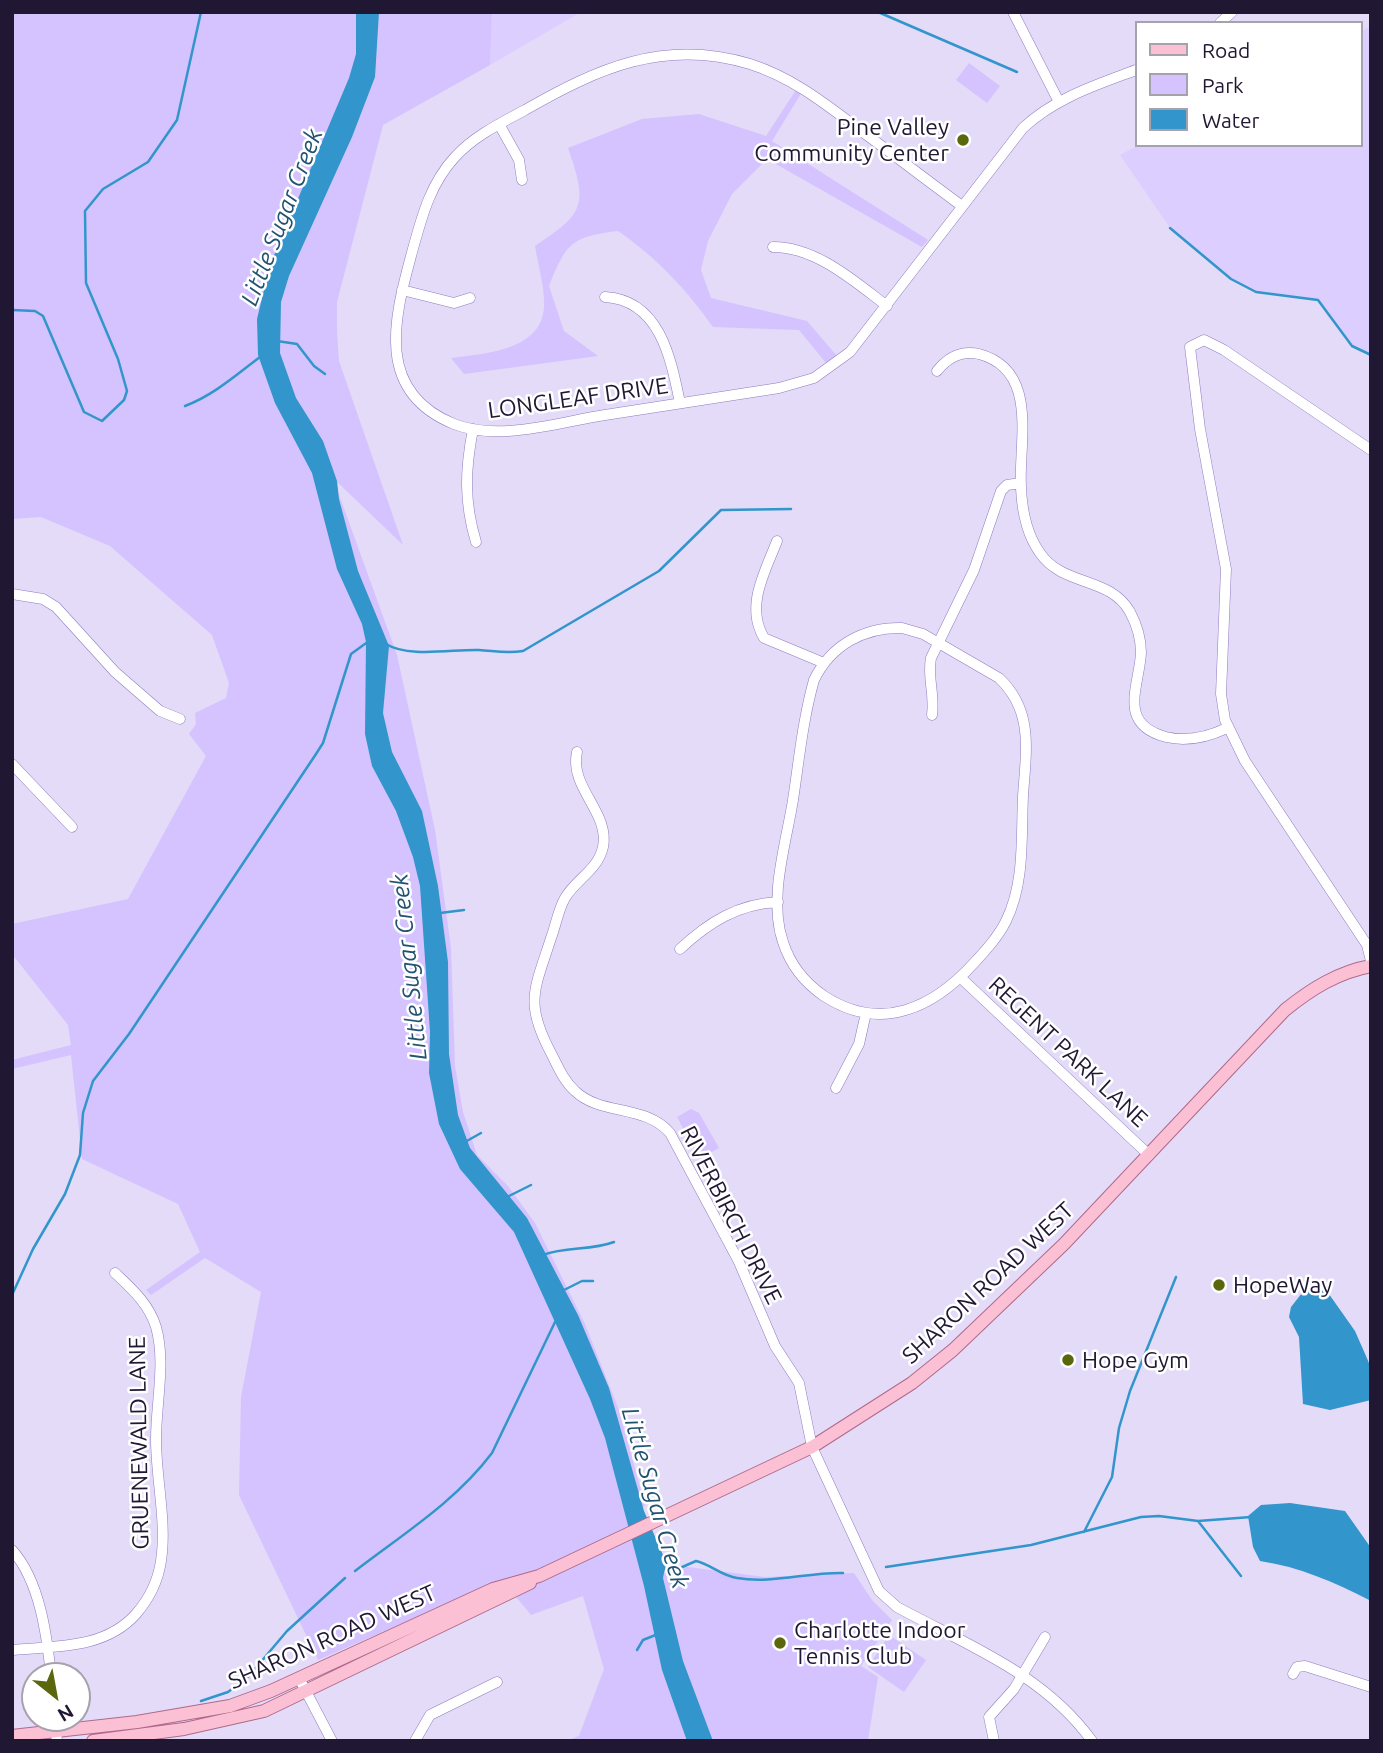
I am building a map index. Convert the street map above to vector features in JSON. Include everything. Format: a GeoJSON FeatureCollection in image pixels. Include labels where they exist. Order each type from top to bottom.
{"type":"FeatureCollection","features":[{"type":"Feature","properties":{"kind":"main road","name":"SHARON ROAD WEST"},"geometry":{"type":"LineString","coordinates":[[91,1727],[137,1722],[230,1706],[299,1678],[493,1589],[539,1576],[812,1447],[879,1406],[953,1350],[1064,1244],[1285,1010],[1339,975],[1371,966]]}},
{"type":"Feature","properties":{"kind":"main road","name":"SHARON ROAD WEST"},"geometry":{"type":"LineString","coordinates":[[93,1741],[232,1720],[264,1710],[473,1613],[539,1576]]}},
{"type":"Feature","properties":{"kind":"main road","name":"SHARON ROAD WEST"},"geometry":{"type":"LineString","coordinates":[[12,1736],[41,1732]]}},
{"type":"Feature","properties":{"kind":"street"},"geometry":{"type":"LineString","coordinates":[[1013,12],[1059,102]]}},
{"type":"Feature","properties":{"kind":"street","name":"LONGLEAF DRIVE"},"geometry":{"type":"LineString","coordinates":[[962,206],[814,95],[771,72],[727,58],[668,55],[609,67],[574,82],[499,124],[463,148],[438,178],[427,202],[402,290],[394,334],[399,365],[405,379],[433,411],[452,423],[473,429],[496,431],[779,388],[814,377],[841,361],[887,306],[1023,128],[1059,102],[1134,71]]}},
{"type":"Feature","properties":{"kind":"street"},"geometry":{"type":"LineString","coordinates":[[499,124],[519,160],[522,180]]}},
{"type":"Feature","properties":{"kind":"street"},"geometry":{"type":"LineString","coordinates":[[773,247],[793,247],[819,260],[887,306]]}},
{"type":"Feature","properties":{"kind":"street"},"geometry":{"type":"LineString","coordinates":[[402,290],[454,303],[470,298]]}},
{"type":"Feature","properties":{"kind":"street"},"geometry":{"type":"LineString","coordinates":[[605,297],[623,298],[630,302],[657,329],[671,361],[680,403]]}},
{"type":"Feature","properties":{"kind":"street"},"geometry":{"type":"LineString","coordinates":[[1371,450],[1224,350],[1204,340],[1190,347],[1200,429],[1226,569],[1221,694],[1227,728],[1245,761],[1367,945],[1371,961]]}},
{"type":"Feature","properties":{"kind":"street"},"geometry":{"type":"LineString","coordinates":[[937,371],[947,360],[966,352],[989,358],[1010,377],[1021,400],[1025,427],[1021,483],[1028,528],[1043,557],[1066,575],[1110,590],[1130,612],[1141,649],[1133,702],[1143,724],[1155,733],[1178,739],[1203,737],[1227,728]]}},
{"type":"Feature","properties":{"kind":"street"},"geometry":{"type":"LineString","coordinates":[[473,429],[465,489],[475,542]]}},
{"type":"Feature","properties":{"kind":"street"},"geometry":{"type":"LineString","coordinates":[[932,715],[935,692],[929,671],[939,643],[978,560],[1001,491],[1007,485],[1021,483]]}},
{"type":"Feature","properties":{"kind":"street"},"geometry":{"type":"LineString","coordinates":[[777,541],[755,601],[760,630],[764,638],[824,663]]}},
{"type":"Feature","properties":{"kind":"street"},"geometry":{"type":"LineString","coordinates":[[12,594],[43,600],[56,607],[115,672],[160,711],[180,719]]}},
{"type":"Feature","properties":{"kind":"street"},"geometry":{"type":"LineString","coordinates":[[902,628],[939,643],[987,670],[1009,687],[1023,710],[1027,736],[1016,894],[995,939],[961,978],[943,993],[915,1008],[866,1013],[834,1002],[802,976],[783,942],[778,902],[810,693],[824,663],[851,639],[874,630],[902,628]]}},
{"type":"Feature","properties":{"kind":"street","name":"RIVERBIRCH DRIVE"},"geometry":{"type":"LineString","coordinates":[[577,752],[576,776],[601,823],[604,841],[599,859],[572,888],[561,907],[536,982],[533,1011],[537,1027],[564,1077],[576,1092],[593,1102],[657,1120],[670,1133],[739,1262],[775,1346],[799,1383],[812,1447],[874,1583],[888,1600],[1023,1674],[1059,1702],[1092,1741]]}},
{"type":"Feature","properties":{"kind":"street"},"geometry":{"type":"LineString","coordinates":[[12,764],[72,827]]}},
{"type":"Feature","properties":{"kind":"street"},"geometry":{"type":"LineString","coordinates":[[680,949],[697,932],[726,914],[750,906],[778,902]]}},
{"type":"Feature","properties":{"kind":"street","name":"REGENT PARK LANE"},"geometry":{"type":"LineString","coordinates":[[961,978],[1149,1155]]}},
{"type":"Feature","properties":{"kind":"street"},"geometry":{"type":"LineString","coordinates":[[836,1088],[859,1044],[866,1013]]}},
{"type":"Feature","properties":{"kind":"street","name":"GRUENEWALD LANE"},"geometry":{"type":"LineString","coordinates":[[12,1650],[86,1643],[124,1625],[150,1595],[161,1562],[156,1438],[160,1344],[147,1308],[115,1273]]}},
{"type":"Feature","properties":{"kind":"street"},"geometry":{"type":"LineString","coordinates":[[12,1550],[30,1578],[49,1662]]}},
{"type":"Feature","properties":{"kind":"street"},"geometry":{"type":"LineString","coordinates":[[993,1741],[989,1717],[1014,1689],[1045,1637]]}},
{"type":"Feature","properties":{"kind":"street"},"geometry":{"type":"LineString","coordinates":[[1293,1674],[1297,1667],[1305,1666],[1371,1687]]}},
{"type":"Feature","properties":{"kind":"street"},"geometry":{"type":"LineString","coordinates":[[299,1678],[332,1741]]}},
{"type":"Feature","properties":{"kind":"street"},"geometry":{"type":"LineString","coordinates":[[415,1741],[430,1715],[497,1682]]}},
{"type":"Feature","properties":{"kind":"shaded area"},"geometry":{"type":"Polygon","coordinates":[[[492,12],[581,12],[490,65],[492,12]]]}},
{"type":"Feature","properties":{"kind":"shaded area"},"geometry":{"type":"Polygon","coordinates":[[[1371,26],[1371,355],[1352,346],[1318,300],[1256,292],[1231,279],[1170,228],[1120,155],[1135,147],[1362,147],[1362,31],[1371,26]]]}},
{"type":"Feature","properties":{"kind":"green space"},"geometry":{"type":"Polygon","coordinates":[[[12,12],[492,12],[490,65],[383,125],[337,302],[339,361],[403,545],[333,478],[397,655],[435,830],[451,948],[455,1066],[463,1112],[477,1155],[508,1186],[535,1223],[585,1324],[619,1410],[645,1505],[635,1517],[649,1562],[765,1577],[854,1573],[872,1600],[892,1620],[861,1666],[878,1677],[868,1741],[566,1741],[579,1736],[604,1669],[583,1596],[531,1615],[502,1580],[318,1660],[239,1495],[241,1397],[261,1292],[205,1258],[151,1295],[146,1290],[200,1252],[178,1204],[82,1159],[71,1055],[12,1069],[12,1060],[71,1045],[68,1025],[12,954],[12,924],[128,899],[206,756],[189,734],[196,724],[195,713],[226,698],[229,683],[212,635],[110,546],[41,517],[12,519],[12,12]]]}},
{"type":"Feature","properties":{"kind":"green space"},"geometry":{"type":"Polygon","coordinates":[[[969,63],[1000,86],[987,103],[956,80],[969,63]]]}},
{"type":"Feature","properties":{"kind":"green space"},"geometry":{"type":"Polygon","coordinates":[[[796,90],[802,92],[772,141],[928,240],[922,247],[767,159],[732,194],[708,241],[701,270],[711,298],[807,321],[837,356],[826,363],[799,330],[713,327],[670,275],[618,231],[590,236],[573,244],[566,251],[549,286],[564,331],[598,356],[464,374],[451,358],[508,348],[533,333],[541,322],[544,299],[535,246],[573,216],[580,195],[568,148],[642,119],[699,114],[766,136],[796,90]]]}},
{"type":"Feature","properties":{"kind":"green space"},"geometry":{"type":"Polygon","coordinates":[[[691,1109],[699,1113],[719,1148],[699,1159],[677,1117],[691,1109]]]}},
{"type":"Feature","properties":{"kind":"green space"},"geometry":{"type":"Polygon","coordinates":[[[889,1635],[926,1660],[904,1692],[868,1667],[889,1635]]]}},
{"type":"Feature","properties":{"kind":"water"},"geometry":{"type":"Polygon","coordinates":[[[356,12],[379,12],[375,77],[352,137],[289,276],[281,302],[280,353],[296,398],[323,441],[337,481],[339,499],[358,571],[389,646],[383,713],[392,752],[422,811],[438,886],[448,962],[449,1054],[458,1115],[470,1148],[527,1218],[578,1315],[609,1388],[644,1511],[666,1562],[663,1578],[683,1661],[713,1741],[687,1741],[662,1670],[644,1586],[605,1438],[590,1399],[514,1232],[460,1169],[439,1124],[429,1073],[430,1032],[420,886],[413,857],[396,811],[372,766],[365,734],[366,642],[362,624],[337,569],[312,473],[275,403],[258,355],[257,319],[270,265],[349,78],[356,54],[356,12]]]}},
{"type":"Feature","properties":{"kind":"water"},"geometry":{"type":"Polygon","coordinates":[[[1309,1284],[1324,1287],[1355,1331],[1371,1368],[1371,1400],[1330,1410],[1303,1404],[1299,1337],[1289,1317],[1291,1307],[1309,1284]]]}},
{"type":"Feature","properties":{"kind":"water"},"geometry":{"type":"Polygon","coordinates":[[[1290,1503],[1345,1511],[1371,1548],[1371,1601],[1317,1576],[1260,1561],[1253,1547],[1248,1516],[1261,1505],[1290,1503]]]}},
{"type":"Feature","properties":{"kind":"waterway"},"geometry":{"type":"LineString","coordinates":[[12,310],[35,311],[43,316],[84,412],[102,421],[124,400],[127,391],[118,359],[86,283],[85,211],[103,189],[148,162],[177,120],[201,12]]}},
{"type":"Feature","properties":{"kind":"waterway"},"geometry":{"type":"LineString","coordinates":[[878,12],[1017,72]]}},
{"type":"Feature","properties":{"kind":"waterway"},"geometry":{"type":"LineString","coordinates":[[1170,228],[1231,279],[1256,292],[1318,300],[1352,346],[1371,355]]}},
{"type":"Feature","properties":{"kind":"waterway"},"geometry":{"type":"LineString","coordinates":[[277,341],[297,344],[314,366],[325,374]]}},
{"type":"Feature","properties":{"kind":"waterway"},"geometry":{"type":"LineString","coordinates":[[185,406],[215,390],[260,357]]}},
{"type":"Feature","properties":{"kind":"waterway"},"geometry":{"type":"LineString","coordinates":[[386,644],[419,652],[523,651],[659,571],[721,510],[791,509]]}},
{"type":"Feature","properties":{"kind":"waterway"},"geometry":{"type":"LineString","coordinates":[[12,1295],[33,1249],[65,1194],[80,1155],[83,1113],[93,1081],[129,1034],[323,743],[351,654],[369,641]]}},
{"type":"Feature","properties":{"kind":"waterway"},"geometry":{"type":"LineString","coordinates":[[440,913],[464,910]]}},
{"type":"Feature","properties":{"kind":"waterway"},"geometry":{"type":"LineString","coordinates":[[465,1142],[481,1133]]}},
{"type":"Feature","properties":{"kind":"waterway"},"geometry":{"type":"LineString","coordinates":[[509,1196],[531,1185]]}},
{"type":"Feature","properties":{"kind":"waterway"},"geometry":{"type":"LineString","coordinates":[[543,1255],[614,1242]]}},
{"type":"Feature","properties":{"kind":"waterway"},"geometry":{"type":"LineString","coordinates":[[1084,1532],[1112,1477],[1119,1428],[1130,1391],[1176,1277]]}},
{"type":"Feature","properties":{"kind":"waterway"},"geometry":{"type":"LineString","coordinates":[[564,1290],[582,1281],[593,1281]]}},
{"type":"Feature","properties":{"kind":"waterway"},"geometry":{"type":"LineString","coordinates":[[355,1571],[445,1502],[492,1453],[556,1320]]}},
{"type":"Feature","properties":{"kind":"waterway"},"geometry":{"type":"LineString","coordinates":[[886,1567],[1031,1545],[1141,1517],[1159,1516],[1198,1521],[1251,1517]]}},
{"type":"Feature","properties":{"kind":"waterway"},"geometry":{"type":"LineString","coordinates":[[1198,1521],[1241,1576]]}},
{"type":"Feature","properties":{"kind":"waterway","name":"Little Sugar Creek"},"geometry":{"type":"LineString","coordinates":[[664,1569],[680,1568],[696,1561],[732,1577],[750,1579],[843,1573]]}},
{"type":"Feature","properties":{"kind":"waterway"},"geometry":{"type":"LineString","coordinates":[[201,1701],[228,1692],[249,1676],[287,1631],[345,1578]]}},
{"type":"Feature","properties":{"kind":"waterway"},"geometry":{"type":"LineString","coordinates":[[637,1650],[643,1640],[658,1634]]}},
{"type":"Feature","properties":{"kind":"place","name":"Pine Valley Community Center"},"geometry":{"type":"Point","coordinates":[963,140]}},
{"type":"Feature","properties":{"kind":"place","name":"HopeWay"},"geometry":{"type":"Point","coordinates":[1219,1285]}},
{"type":"Feature","properties":{"kind":"place","name":"Hope Gym"},"geometry":{"type":"Point","coordinates":[1068,1360]}},
{"type":"Feature","properties":{"kind":"place","name":"Charlotte Indoor Tennis Club"},"geometry":{"type":"Point","coordinates":[780,1643]}}]}
